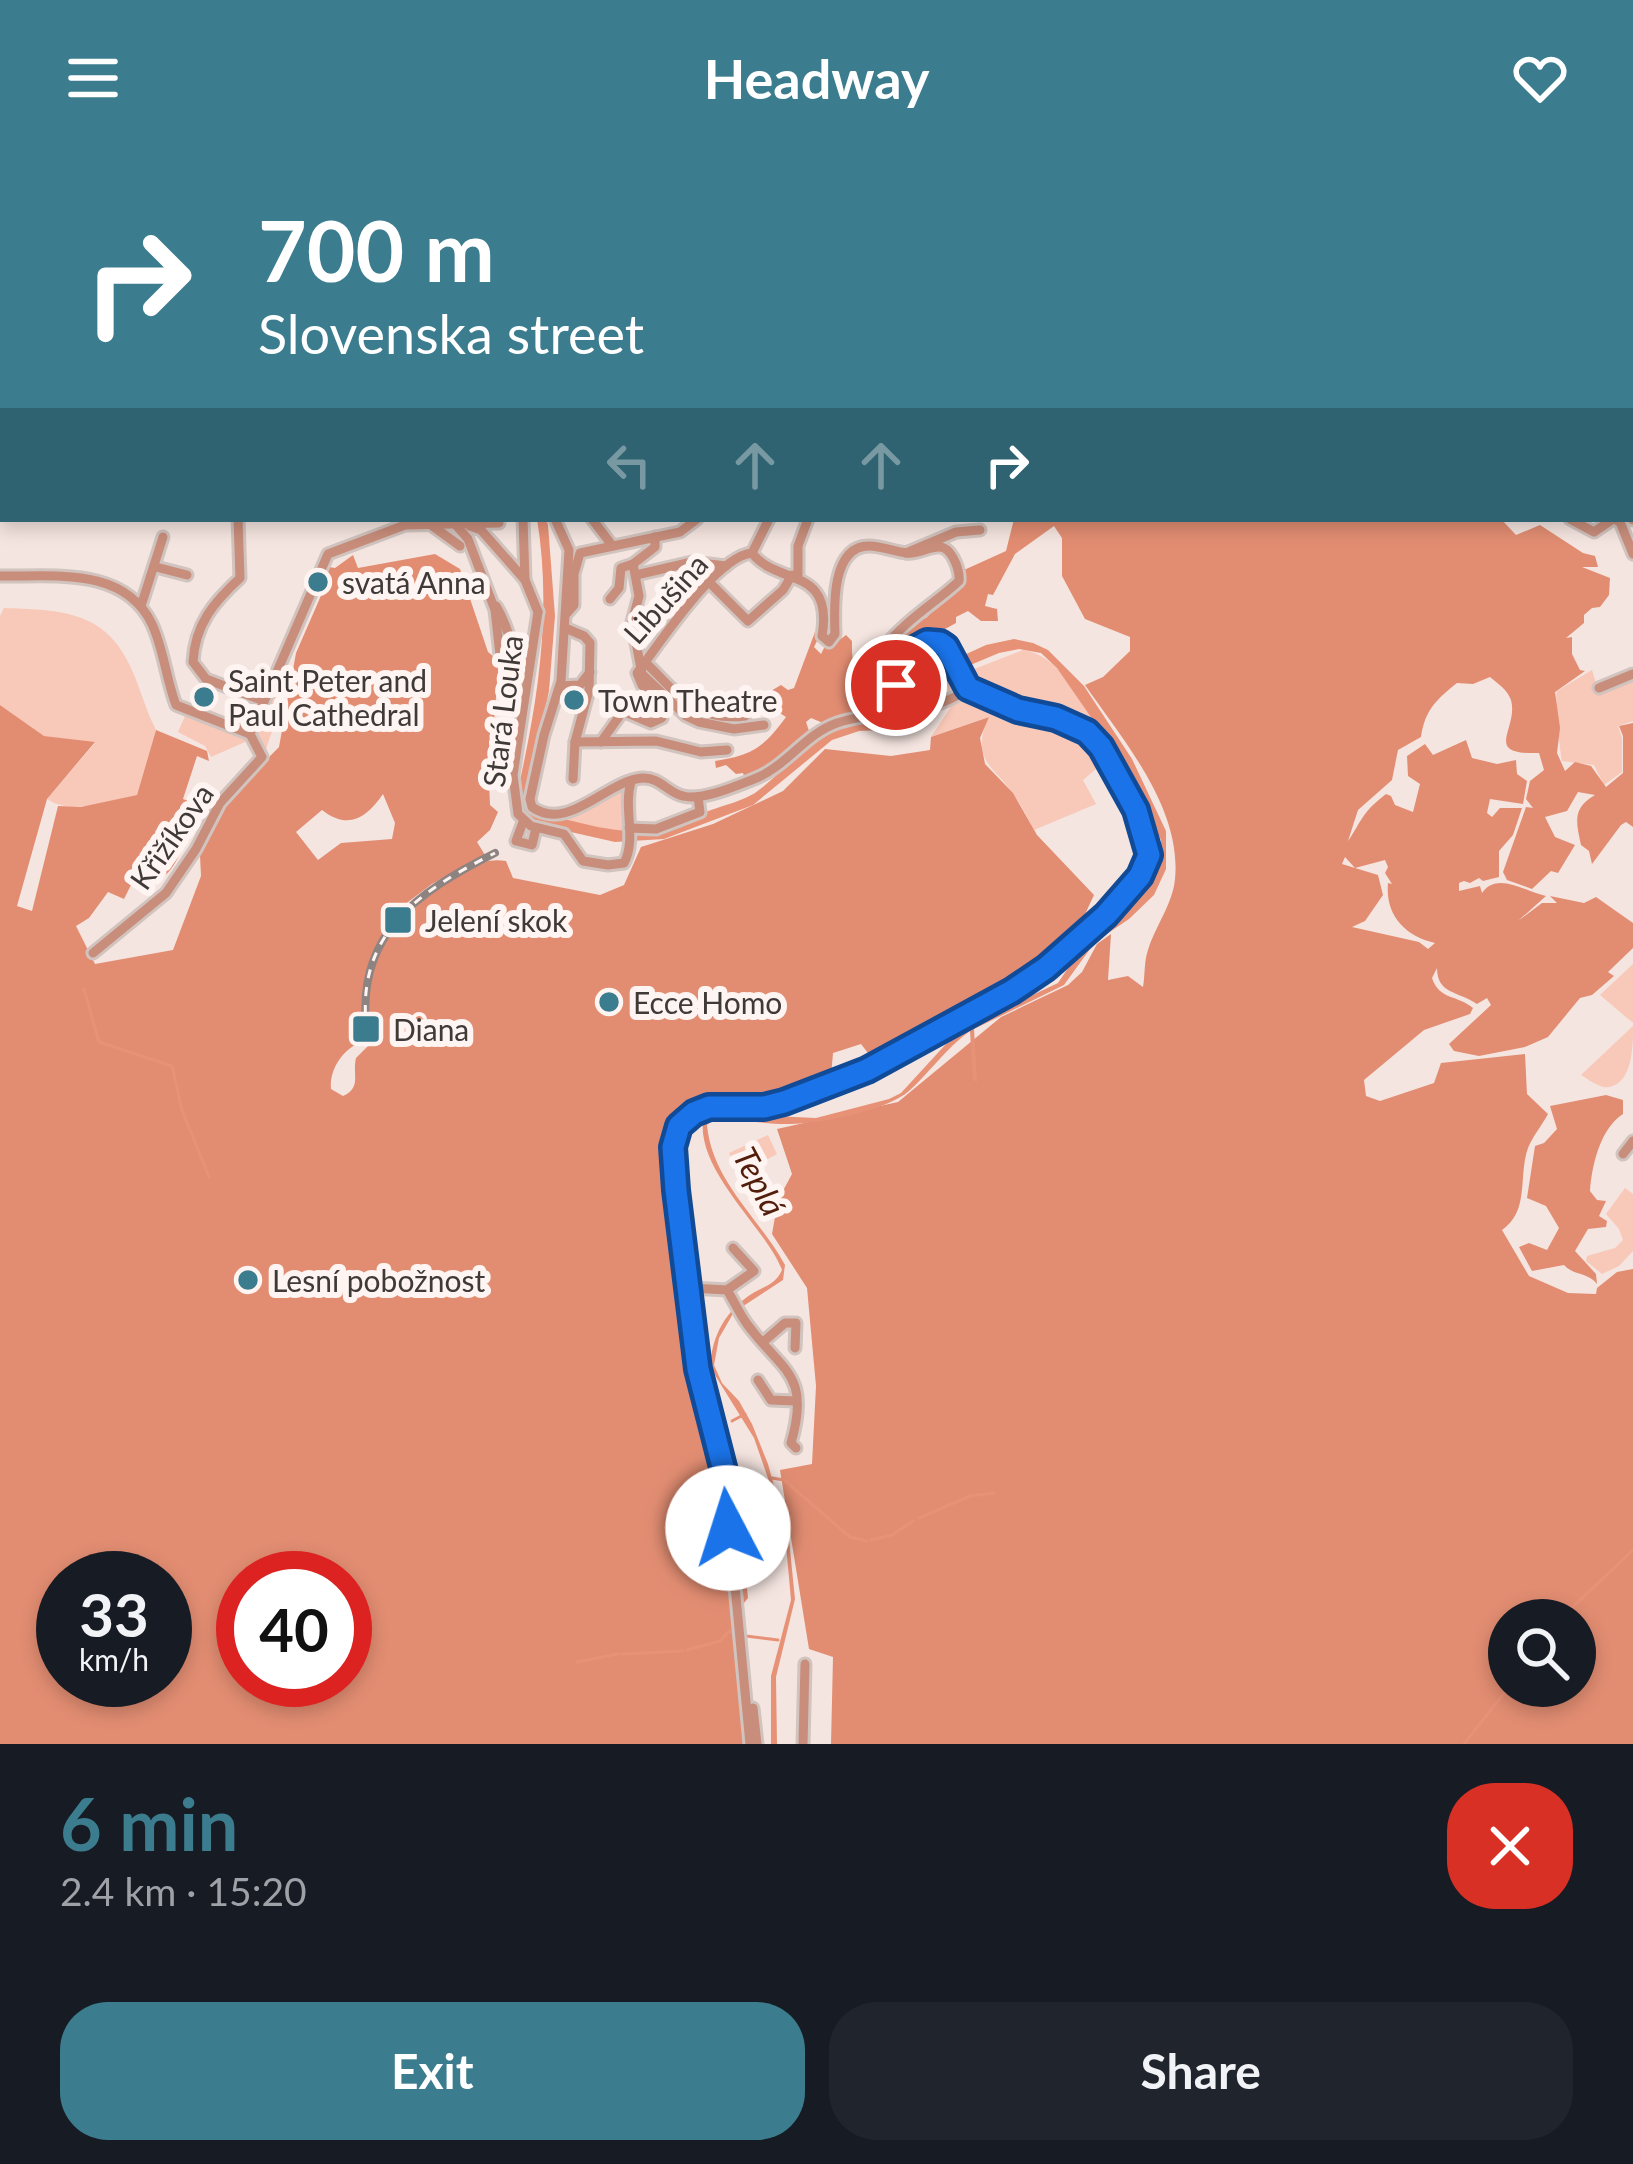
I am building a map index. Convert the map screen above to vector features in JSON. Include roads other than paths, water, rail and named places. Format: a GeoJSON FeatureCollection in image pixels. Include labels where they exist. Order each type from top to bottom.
{"type":"FeatureCollection","features":[{"type":"Feature","properties":{"kind":"street"},"geometry":{"type":"LineString","coordinates":[[238,522],[241,575],[210,607],[197,637],[194,662],[206,679],[264,701]]}},
{"type":"Feature","properties":{"kind":"street"},"geometry":{"type":"LineString","coordinates":[[427,522],[460,546]]}},
{"type":"Feature","properties":{"kind":"street"},"geometry":{"type":"LineString","coordinates":[[0,576],[89,578],[121,590],[141,606],[158,641],[176,705],[250,734],[328,554],[398,527],[427,522],[499,523]]}},
{"type":"Feature","properties":{"kind":"street"},"geometry":{"type":"LineString","coordinates":[[451,522],[481,530],[525,580],[541,612],[563,614],[574,605],[578,555],[680,532],[693,522]]}},
{"type":"Feature","properties":{"kind":"street"},"geometry":{"type":"LineString","coordinates":[[451,522],[468,539],[495,610],[500,655]]}},
{"type":"Feature","properties":{"kind":"street"},"geometry":{"type":"LineString","coordinates":[[523,522],[525,580]]}},
{"type":"Feature","properties":{"kind":"street"},"geometry":{"type":"LineString","coordinates":[[556,522],[568,550],[555,682],[559,689]]}},
{"type":"Feature","properties":{"kind":"street"},"geometry":{"type":"LineString","coordinates":[[594,522],[611,544]]}},
{"type":"Feature","properties":{"kind":"street","name":"Libušina"},"geometry":{"type":"LineString","coordinates":[[655,537],[656,547],[635,569],[639,596],[632,622],[641,667],[664,632],[726,566],[752,553],[768,522]]}},
{"type":"Feature","properties":{"kind":"street"},"geometry":{"type":"LineString","coordinates":[[710,583],[750,621],[795,576],[807,522]]}},
{"type":"Feature","properties":{"kind":"street"},"geometry":{"type":"LineString","coordinates":[[1576,522],[1594,532],[1618,522]]}},
{"type":"Feature","properties":{"kind":"street"},"geometry":{"type":"LineString","coordinates":[[1619,557],[1633,553],[1624,522]]}},
{"type":"Feature","properties":{"kind":"street"},"geometry":{"type":"LineString","coordinates":[[906,553],[956,532],[980,530]]}},
{"type":"Feature","properties":{"kind":"street"},"geometry":{"type":"LineString","coordinates":[[141,606],[163,537]]}},
{"type":"Feature","properties":{"kind":"street"},"geometry":{"type":"LineString","coordinates":[[752,553],[759,562],[795,576],[822,605],[821,634],[829,642],[836,634],[841,568],[849,554],[871,546],[906,553],[944,548],[961,577],[892,635],[872,690],[883,697],[894,693],[898,660],[922,644],[940,643],[968,688],[1091,735],[1142,823],[1149,855],[1144,869],[1106,915],[1046,968],[907,1051],[784,1102],[764,1107],[709,1107],[684,1121],[675,1133],[673,1157],[704,1401],[724,1471],[742,1659],[748,1662],[753,1744]]}},
{"type":"Feature","properties":{"kind":"street"},"geometry":{"type":"LineString","coordinates":[[610,599],[620,584],[621,568],[692,562],[726,566]]}},
{"type":"Feature","properties":{"kind":"street"},"geometry":{"type":"LineString","coordinates":[[156,566],[187,575]]}},
{"type":"Feature","properties":{"kind":"street"},"geometry":{"type":"LineString","coordinates":[[490,599],[503,617],[517,673],[515,693]]}},
{"type":"Feature","properties":{"kind":"street","name":"Stará Louka"},"geometry":{"type":"LineString","coordinates":[[521,819],[513,775],[541,612]]}},
{"type":"Feature","properties":{"kind":"street"},"geometry":{"type":"LineString","coordinates":[[563,614],[566,628],[559,689],[530,799],[535,810],[557,815],[632,781],[657,781],[683,796],[698,796],[762,776],[818,732],[848,719],[924,709],[968,688]]}},
{"type":"Feature","properties":{"kind":"street"},"geometry":{"type":"LineString","coordinates":[[566,628],[590,643],[586,707],[575,742],[573,773],[589,768]]}},
{"type":"Feature","properties":{"kind":"street"},"geometry":{"type":"LineString","coordinates":[[909,712],[913,682],[921,672],[953,662]]}},
{"type":"Feature","properties":{"kind":"street"},"geometry":{"type":"LineString","coordinates":[[601,742],[623,711],[651,723],[662,718],[662,705],[638,678],[641,667],[648,665],[693,714],[734,729],[764,724]]}},
{"type":"Feature","properties":{"kind":"street"},"geometry":{"type":"LineString","coordinates":[[559,689],[580,685],[590,672]]}},
{"type":"Feature","properties":{"kind":"street"},"geometry":{"type":"LineString","coordinates":[[1599,688],[1633,674]]}},
{"type":"Feature","properties":{"kind":"street"},"geometry":{"type":"LineString","coordinates":[[693,714],[745,716]]}},
{"type":"Feature","properties":{"kind":"street","name":"Křižíkova"},"geometry":{"type":"LineString","coordinates":[[93,953],[166,893],[196,850],[220,803],[262,758],[250,734]]}},
{"type":"Feature","properties":{"kind":"street"},"geometry":{"type":"LineString","coordinates":[[575,742],[656,741],[701,752],[727,750]]}},
{"type":"Feature","properties":{"kind":"street"},"geometry":{"type":"LineString","coordinates":[[536,828],[532,845],[516,842],[521,819],[560,833],[584,860],[624,862],[632,781]]}},
{"type":"Feature","properties":{"kind":"street"},"geometry":{"type":"LineString","coordinates":[[683,796],[684,818]]}},
{"type":"Feature","properties":{"kind":"street"},"geometry":{"type":"LineString","coordinates":[[629,838],[700,812],[698,796]]}},
{"type":"Feature","properties":{"kind":"street"},"geometry":{"type":"LineString","coordinates":[[1623,1154],[1633,1141]]}},
{"type":"Feature","properties":{"kind":"street"},"geometry":{"type":"LineString","coordinates":[[729,1294],[754,1271],[733,1248]]}},
{"type":"Feature","properties":{"kind":"street"},"geometry":{"type":"LineString","coordinates":[[691,1288],[729,1294],[792,1374],[796,1426],[791,1443],[796,1448]]}},
{"type":"Feature","properties":{"kind":"street"},"geometry":{"type":"LineString","coordinates":[[763,1342],[785,1323],[796,1323],[796,1348]]}},
{"type":"Feature","properties":{"kind":"street"},"geometry":{"type":"LineString","coordinates":[[758,1380],[771,1400],[795,1401]]}},
{"type":"Feature","properties":{"kind":"street"},"geometry":{"type":"LineString","coordinates":[[803,1744],[805,1664]]}},
{"type":"Feature","properties":{"kind":"waterway"},"geometry":{"type":"LineString","coordinates":[[84,989],[99,1042],[172,1066],[182,1110],[209,1177]]}},
{"type":"Feature","properties":{"kind":"waterway"},"geometry":{"type":"LineString","coordinates":[[732,1421],[745,1414]]}},
{"type":"Feature","properties":{"kind":"waterway"},"geometry":{"type":"LineString","coordinates":[[772,1478],[784,1480],[850,1537],[867,1541]]}},
{"type":"Feature","properties":{"kind":"waterway"},"geometry":{"type":"LineString","coordinates":[[919,1518],[970,1496],[994,1493]]}},
{"type":"Feature","properties":{"kind":"waterway"},"geometry":{"type":"LineString","coordinates":[[871,1540],[892,1535],[913,1521]]}},
{"type":"Feature","properties":{"kind":"waterway"},"geometry":{"type":"LineString","coordinates":[[1581,1599],[1633,1550]]}},
{"type":"Feature","properties":{"kind":"waterway"},"geometry":{"type":"LineString","coordinates":[[687,1650],[720,1641],[729,1631],[738,1636]]}},
{"type":"Feature","properties":{"kind":"waterway"},"geometry":{"type":"LineString","coordinates":[[746,1636],[778,1640]]}},
{"type":"Feature","properties":{"kind":"waterway"},"geometry":{"type":"LineString","coordinates":[[622,1654],[683,1651]]}},
{"type":"Feature","properties":{"kind":"waterway"},"geometry":{"type":"LineString","coordinates":[[577,1662],[618,1654]]}},
{"type":"Feature","properties":{"kind":"waterway"},"geometry":{"type":"LineString","coordinates":[[1464,1744],[1493,1707]]}},
{"type":"Feature","properties":{"kind":"railway"},"geometry":{"type":"LineString","coordinates":[[367,1032],[366,998],[381,943],[417,901],[495,853]]}},
{"type":"Feature","properties":{"kind":"place","name":"svatá Anna"},"geometry":{"type":"Point","coordinates":[318,582]}},
{"type":"Feature","properties":{"kind":"place","name":"Saint Peter and Paul Cathedral"},"geometry":{"type":"Point","coordinates":[204,697]}},
{"type":"Feature","properties":{"kind":"place","name":"Town Theatre"},"geometry":{"type":"Point","coordinates":[574,700]}},
{"type":"Feature","properties":{"kind":"place","name":"Jelení skok"},"geometry":{"type":"Point","coordinates":[398,920]}},
{"type":"Feature","properties":{"kind":"place","name":"Ecce Homo"},"geometry":{"type":"Point","coordinates":[609,1002]}},
{"type":"Feature","properties":{"kind":"place","name":"Diana"},"geometry":{"type":"Point","coordinates":[366,1029]}},
{"type":"Feature","properties":{"kind":"place","name":"Lesní pobožnost"},"geometry":{"type":"Point","coordinates":[248,1280]}},
{"type":"Feature","properties":{"kind":"water label","name":"Teplá"},"geometry":{"type":"Point","coordinates":[760,1181]}}]}
